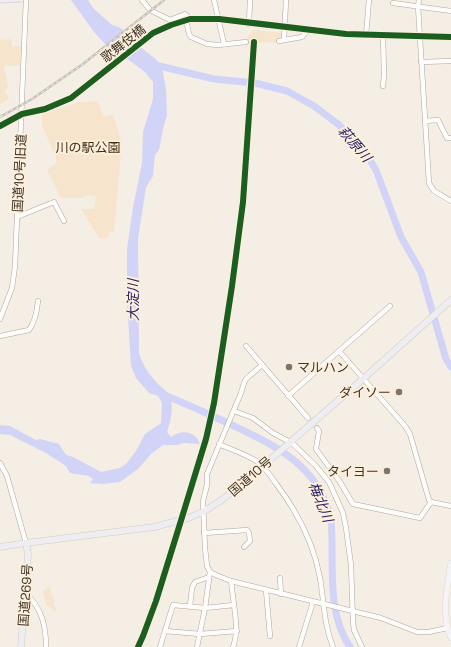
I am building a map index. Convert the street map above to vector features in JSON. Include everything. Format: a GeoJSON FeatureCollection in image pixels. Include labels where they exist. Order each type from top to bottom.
{"type":"FeatureCollection","features":[{"type":"Feature","properties":{"kind":"highway","name":"国道10号"},"geometry":{"type":"LineString","coordinates":[[0,547],[154,527],[173,523],[203,512],[215,505],[241,485],[451,300]]}},
{"type":"Feature","properties":{"kind":"highway","name":"国道269号"},"geometry":{"type":"LineString","coordinates":[[21,647],[28,554],[26,543]]}},
{"type":"Feature","properties":{"kind":"main road"},"geometry":{"type":"LineString","coordinates":[[451,563],[445,608],[447,628],[451,638]]}},
{"type":"Feature","properties":{"kind":"street","name":"国道10号旧道"},"geometry":{"type":"LineString","coordinates":[[0,320],[8,300],[14,278],[26,0]]}},
{"type":"Feature","properties":{"kind":"street"},"geometry":{"type":"LineString","coordinates":[[142,0],[150,10],[170,20],[185,14],[188,20],[187,30],[191,37],[207,44],[212,45],[246,42]]}},
{"type":"Feature","properties":{"kind":"street"},"geometry":{"type":"LineString","coordinates":[[214,0],[224,44]]}},
{"type":"Feature","properties":{"kind":"street"},"geometry":{"type":"LineString","coordinates":[[249,24],[250,0]]}},
{"type":"Feature","properties":{"kind":"street"},"geometry":{"type":"LineString","coordinates":[[286,0],[284,27],[281,41],[302,37],[308,30]]}},
{"type":"Feature","properties":{"kind":"street"},"geometry":{"type":"LineString","coordinates":[[366,35],[368,0]]}},
{"type":"Feature","properties":{"kind":"street"},"geometry":{"type":"LineString","coordinates":[[419,0],[421,62],[429,183],[434,191],[451,201]]}},
{"type":"Feature","properties":{"kind":"street"},"geometry":{"type":"LineString","coordinates":[[393,3],[451,11]]}},
{"type":"Feature","properties":{"kind":"street"},"geometry":{"type":"LineString","coordinates":[[188,20],[219,19],[249,24],[366,35],[451,37]]}},
{"type":"Feature","properties":{"kind":"street","name":"歌舞伎橋"},"geometry":{"type":"LineString","coordinates":[[0,126],[22,114],[45,109],[63,102],[81,91],[144,39],[163,28],[188,20]]}},
{"type":"Feature","properties":{"kind":"street"},"geometry":{"type":"LineString","coordinates":[[382,36],[384,74],[383,86]]}},
{"type":"Feature","properties":{"kind":"street"},"geometry":{"type":"LineString","coordinates":[[421,62],[451,61]]}},
{"type":"Feature","properties":{"kind":"street"},"geometry":{"type":"LineString","coordinates":[[425,121],[438,120],[447,138],[451,138]]}},
{"type":"Feature","properties":{"kind":"street"},"geometry":{"type":"LineString","coordinates":[[17,217],[54,202],[64,221]]}},
{"type":"Feature","properties":{"kind":"street"},"geometry":{"type":"LineString","coordinates":[[0,336],[29,330],[32,326],[37,311],[38,301]]}},
{"type":"Feature","properties":{"kind":"street"},"geometry":{"type":"LineString","coordinates":[[288,396],[390,306]]}},
{"type":"Feature","properties":{"kind":"street"},"geometry":{"type":"LineString","coordinates":[[246,346],[308,418]]}},
{"type":"Feature","properties":{"kind":"street"},"geometry":{"type":"LineString","coordinates":[[339,351],[364,378],[405,426],[410,434],[428,497],[431,502],[451,506]]}},
{"type":"Feature","properties":{"kind":"street"},"geometry":{"type":"LineString","coordinates":[[262,365],[244,383],[207,474],[207,485],[203,500],[203,512],[207,566],[210,572],[231,581],[381,618],[417,632],[429,632],[447,628]]}},
{"type":"Feature","properties":{"kind":"street"},"geometry":{"type":"LineString","coordinates":[[234,410],[252,418],[273,433],[300,449],[329,482],[343,512],[351,565],[351,610],[354,630],[362,647]]}},
{"type":"Feature","properties":{"kind":"street"},"geometry":{"type":"LineString","coordinates":[[316,428],[319,431],[316,449],[340,482],[353,504],[420,518],[431,502]]}},
{"type":"Feature","properties":{"kind":"street"},"geometry":{"type":"LineString","coordinates":[[219,444],[255,461],[262,466],[269,473],[291,505],[315,557],[325,603],[328,634],[333,647]]}},
{"type":"Feature","properties":{"kind":"street"},"geometry":{"type":"LineString","coordinates":[[0,463],[7,476],[26,543]]}},
{"type":"Feature","properties":{"kind":"street"},"geometry":{"type":"LineString","coordinates":[[204,533],[247,530],[249,533],[250,542],[244,547]]}},
{"type":"Feature","properties":{"kind":"street"},"geometry":{"type":"LineString","coordinates":[[197,647],[205,608],[210,572]]}},
{"type":"Feature","properties":{"kind":"street"},"geometry":{"type":"LineString","coordinates":[[190,606],[192,588],[195,582],[209,577]]}},
{"type":"Feature","properties":{"kind":"street"},"geometry":{"type":"LineString","coordinates":[[280,578],[281,594]]}},
{"type":"Feature","properties":{"kind":"street"},"geometry":{"type":"LineString","coordinates":[[231,581],[237,631],[233,647]]}},
{"type":"Feature","properties":{"kind":"street"},"geometry":{"type":"LineString","coordinates":[[266,590],[270,636]]}},
{"type":"Feature","properties":{"kind":"street"},"geometry":{"type":"LineString","coordinates":[[26,594],[37,607],[44,622],[46,647]]}},
{"type":"Feature","properties":{"kind":"street"},"geometry":{"type":"LineString","coordinates":[[304,647],[300,644],[313,602]]}},
{"type":"Feature","properties":{"kind":"street"},"geometry":{"type":"LineString","coordinates":[[160,647],[173,605],[205,608],[234,605]]}},
{"type":"Feature","properties":{"kind":"street"},"geometry":{"type":"LineString","coordinates":[[165,631],[200,634],[237,631]]}},
{"type":"Feature","properties":{"kind":"green space"},"geometry":{"type":"Polygon","coordinates":[[[253,30],[282,33],[281,39],[279,42],[246,43],[246,40],[253,30]]]}},
{"type":"Feature","properties":{"kind":"green space"},"geometry":{"type":"Polygon","coordinates":[[[11,39],[12,46],[21,46],[20,65],[4,66],[8,88],[5,90],[9,99],[0,104],[0,40],[11,39]]]}},
{"type":"Feature","properties":{"kind":"green space","name":"川の駅公園"},"geometry":{"type":"Polygon","coordinates":[[[98,101],[103,117],[113,114],[122,143],[114,232],[110,232],[107,238],[100,239],[81,209],[94,209],[96,196],[89,195],[81,198],[61,198],[47,170],[56,163],[56,157],[42,125],[42,114],[76,103],[98,101]]]}},
{"type":"Feature","properties":{"kind":"green space"},"geometry":{"type":"Polygon","coordinates":[[[50,586],[51,595],[54,596],[54,604],[57,612],[49,607],[44,598],[43,591],[50,586]]]}},
{"type":"Feature","properties":{"kind":"water","name":"大淀川"},"geometry":{"type":"Polygon","coordinates":[[[71,0],[88,0],[93,8],[112,25],[119,27],[134,38],[139,46],[157,60],[163,72],[166,90],[167,115],[159,150],[155,155],[153,176],[146,187],[138,239],[139,353],[149,374],[168,393],[170,398],[172,412],[167,432],[171,437],[175,434],[184,432],[192,434],[200,444],[183,443],[178,445],[163,445],[151,454],[138,469],[120,482],[103,484],[90,483],[93,479],[89,476],[70,473],[66,466],[46,453],[10,435],[0,434],[0,425],[10,426],[36,440],[40,439],[59,444],[66,455],[73,457],[101,472],[120,468],[126,464],[136,451],[145,434],[161,423],[162,403],[158,396],[149,393],[136,378],[131,366],[127,300],[127,249],[133,207],[142,163],[143,132],[153,99],[153,82],[145,72],[118,52],[109,48],[94,32],[71,0]]]}},
{"type":"Feature","properties":{"kind":"waterway"},"geometry":{"type":"LineString","coordinates":[[0,3],[21,2]]}},
{"type":"Feature","properties":{"kind":"waterway","name":"萩原川"},"geometry":{"type":"LineString","coordinates":[[155,65],[214,79],[255,83],[287,91],[314,106],[338,124],[363,149],[376,170],[401,237],[421,272],[446,359],[451,367]]}},
{"type":"Feature","properties":{"kind":"waterway","name":"梅北川"},"geometry":{"type":"LineString","coordinates":[[162,394],[232,425],[280,450],[307,472],[317,485],[325,501],[331,520],[334,602],[337,617],[342,633],[350,647]]}},
{"type":"Feature","properties":{"kind":"railway"},"geometry":{"type":"LineString","coordinates":[[0,117],[32,99],[83,64],[164,0]]}},
{"type":"Feature","properties":{"kind":"cycle path"},"geometry":{"type":"LineString","coordinates":[[0,126],[22,114],[45,109],[71,98],[153,33],[190,19],[219,19],[346,34],[451,37]]}},
{"type":"Feature","properties":{"kind":"cycle path"},"geometry":{"type":"LineString","coordinates":[[138,647],[156,601],[206,439],[214,403],[243,202],[254,42]]}},
{"type":"Feature","properties":{"kind":"place","name":"マルハン"},"geometry":{"type":"Point","coordinates":[289,367]}},
{"type":"Feature","properties":{"kind":"place","name":"ダイソー"},"geometry":{"type":"Point","coordinates":[399,392]}},
{"type":"Feature","properties":{"kind":"place","name":"タイヨー"},"geometry":{"type":"Point","coordinates":[387,471]}}]}
